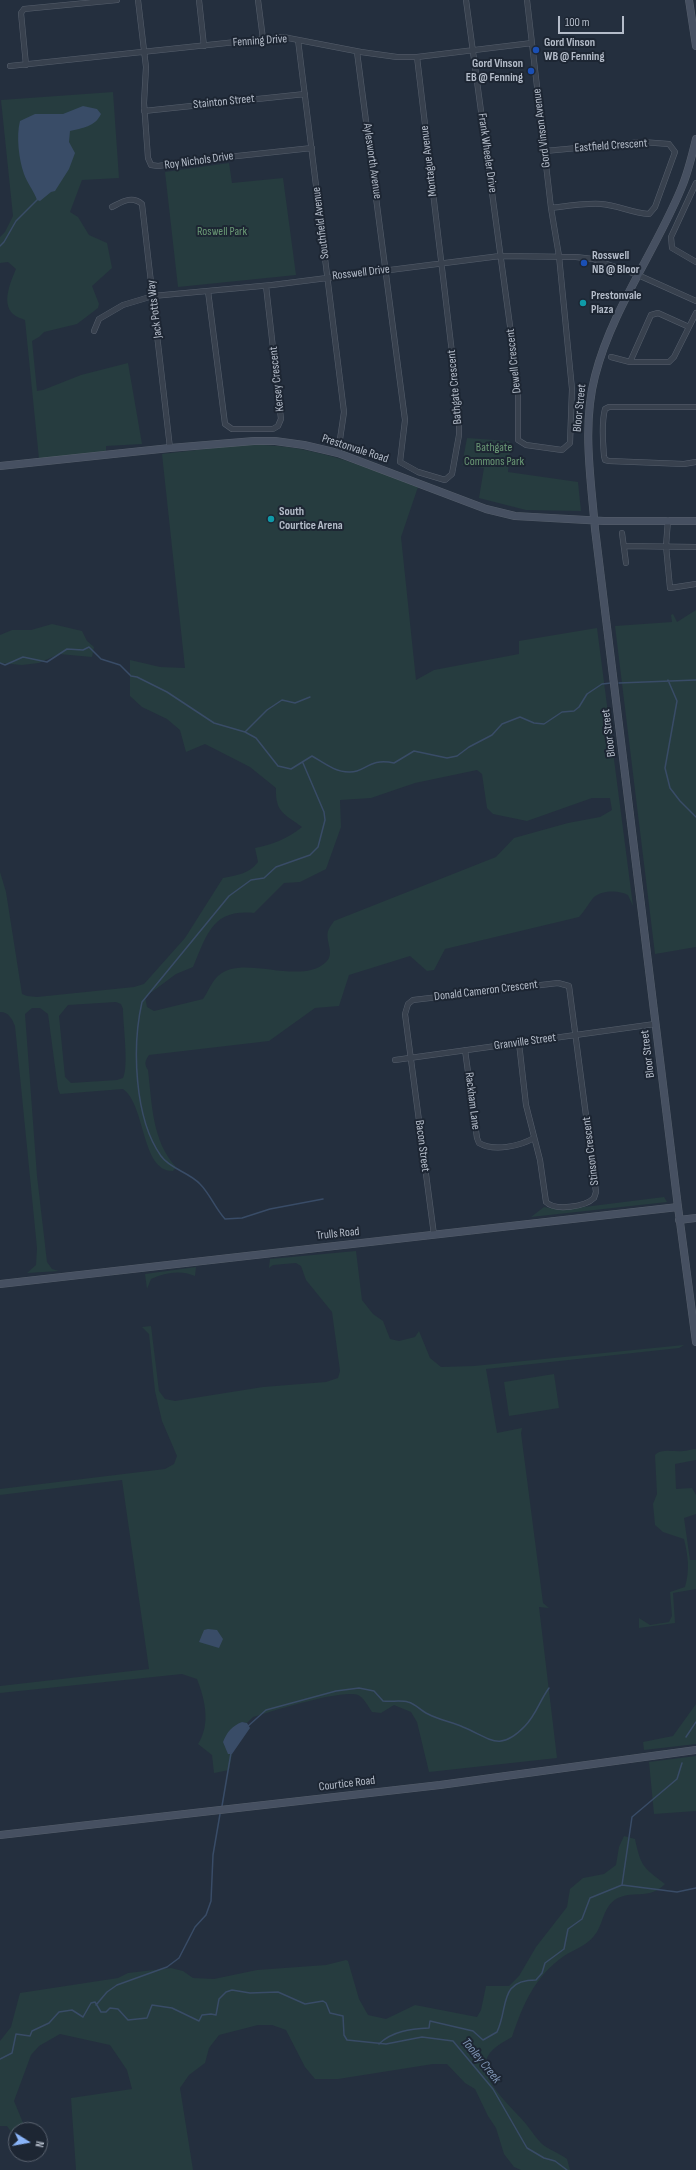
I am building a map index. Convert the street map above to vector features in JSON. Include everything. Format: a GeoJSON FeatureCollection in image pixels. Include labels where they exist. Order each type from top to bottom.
{"type":"FeatureCollection","features":[{"type":"Feature","properties":{"kind":"main road"},"geometry":{"type":"LineString","coordinates":[[690,0],[696,46]]}},
{"type":"Feature","properties":{"kind":"main road","name":"Bloor Street"},"geometry":{"type":"LineString","coordinates":[[696,140],[682,188],[613,326],[601,355],[591,397],[588,440],[594,520],[679,1220],[696,1342]]}},
{"type":"Feature","properties":{"kind":"main road","name":"Prestonvale Road"},"geometry":{"type":"LineString","coordinates":[[0,466],[170,448],[254,441],[275,441],[304,445],[338,453],[486,509],[506,514],[532,518],[696,521]]}},
{"type":"Feature","properties":{"kind":"main road","name":"Trulls Road"},"geometry":{"type":"LineString","coordinates":[[0,1284],[678,1207]]}},
{"type":"Feature","properties":{"kind":"main road"},"geometry":{"type":"LineString","coordinates":[[679,1220],[696,1218]]}},
{"type":"Feature","properties":{"kind":"main road","name":"Courtice Road"},"geometry":{"type":"LineString","coordinates":[[0,1835],[440,1785],[696,1750]]}},
{"type":"Feature","properties":{"kind":"street"},"geometry":{"type":"LineString","coordinates":[[26,65],[21,13],[24,9],[75,2],[117,0]]}},
{"type":"Feature","properties":{"kind":"street","name":"Roy Nichols Drive"},"geometry":{"type":"LineString","coordinates":[[138,0],[144,53],[144,111],[148,158],[151,165],[155,166],[312,148]]}},
{"type":"Feature","properties":{"kind":"street"},"geometry":{"type":"LineString","coordinates":[[199,0],[204,46]]}},
{"type":"Feature","properties":{"kind":"street"},"geometry":{"type":"LineString","coordinates":[[258,0],[263,39]]}},
{"type":"Feature","properties":{"kind":"street","name":"Frank Wheeler Drive"},"geometry":{"type":"LineString","coordinates":[[466,0],[500,256]]}},
{"type":"Feature","properties":{"kind":"street","name":"Gord Vinson Avenue"},"geometry":{"type":"LineString","coordinates":[[527,0],[551,208],[559,256]]}},
{"type":"Feature","properties":{"kind":"street","name":"Fenning Drive"},"geometry":{"type":"LineString","coordinates":[[10,66],[284,37],[357,52],[397,57],[417,57],[532,43]]}},
{"type":"Feature","properties":{"kind":"street","name":"Southfield Avenue"},"geometry":{"type":"LineString","coordinates":[[298,40],[344,412],[338,453]]}},
{"type":"Feature","properties":{"kind":"street","name":"Aylesworth Avenue"},"geometry":{"type":"LineString","coordinates":[[357,52],[387,270]]}},
{"type":"Feature","properties":{"kind":"street","name":"Montague Avenue"},"geometry":{"type":"LineString","coordinates":[[417,57],[441,265]]}},
{"type":"Feature","properties":{"kind":"street","name":"Stainton Street"},"geometry":{"type":"LineString","coordinates":[[144,111],[305,94]]}},
{"type":"Feature","properties":{"kind":"street","name":"Eastfield Crescent"},"geometry":{"type":"LineString","coordinates":[[545,151],[642,142],[669,144],[675,152],[655,207],[649,214],[637,213],[621,207],[600,204],[551,208]]}},
{"type":"Feature","properties":{"kind":"street"},"geometry":{"type":"LineString","coordinates":[[696,182],[671,237],[671,243],[672,248],[696,262]]}},
{"type":"Feature","properties":{"kind":"street","name":"Jack Potts Way"},"geometry":{"type":"LineString","coordinates":[[112,208],[124,200],[131,199],[138,200],[142,204],[170,448]]}},
{"type":"Feature","properties":{"kind":"street","name":"Dewell Crescent"},"geometry":{"type":"LineString","coordinates":[[500,256],[518,385],[518,440],[526,445],[562,450],[570,443],[572,389],[559,256]]}},
{"type":"Feature","properties":{"kind":"street","name":"Rosswell Drive"},"geometry":{"type":"LineString","coordinates":[[94,331],[99,319],[118,307],[136,300],[153,296],[266,286],[327,277],[441,265],[500,256],[559,256],[593,259],[638,275],[696,301]]}},
{"type":"Feature","properties":{"kind":"street","name":"Bathgate Crescent"},"geometry":{"type":"LineString","coordinates":[[387,270],[404,420],[400,462],[418,472],[445,480],[452,474],[459,435],[459,412],[441,265]]}},
{"type":"Feature","properties":{"kind":"street","name":"Kersey Crescent"},"geometry":{"type":"LineString","coordinates":[[208,291],[225,424],[232,429],[273,429],[278,426],[281,419],[266,286]]}},
{"type":"Feature","properties":{"kind":"street"},"geometry":{"type":"LineString","coordinates":[[630,362],[650,315],[658,313],[689,327]]}},
{"type":"Feature","properties":{"kind":"street"},"geometry":{"type":"LineString","coordinates":[[611,357],[630,362],[669,362],[674,357],[696,313]]}},
{"type":"Feature","properties":{"kind":"street"},"geometry":{"type":"LineString","coordinates":[[696,407],[609,407],[605,409],[604,414],[605,460],[684,464],[696,462]]}},
{"type":"Feature","properties":{"kind":"street"},"geometry":{"type":"LineString","coordinates":[[668,520],[666,546],[670,588],[696,584]]}},
{"type":"Feature","properties":{"kind":"street"},"geometry":{"type":"LineString","coordinates":[[622,533],[626,563]]}},
{"type":"Feature","properties":{"kind":"street"},"geometry":{"type":"LineString","coordinates":[[624,546],[696,547]]}},
{"type":"Feature","properties":{"kind":"street","name":"Donald Cameron Crescent"},"geometry":{"type":"LineString","coordinates":[[411,1058],[406,1009],[413,1000],[564,983],[569,986],[571,991],[576,1035]]}},
{"type":"Feature","properties":{"kind":"street","name":"Granville Street"},"geometry":{"type":"LineString","coordinates":[[394,1060],[655,1024]]}},
{"type":"Feature","properties":{"kind":"street","name":"Stinson Crescent"},"geometry":{"type":"LineString","coordinates":[[519,1043],[526,1105],[540,1160],[546,1202],[556,1207],[590,1202],[596,1192],[576,1035]]}},
{"type":"Feature","properties":{"kind":"street","name":"Rackham Lane"},"geometry":{"type":"LineString","coordinates":[[466,1050],[477,1138],[479,1143],[491,1148],[519,1144],[534,1138]]}},
{"type":"Feature","properties":{"kind":"street","name":"Bacon Street"},"geometry":{"type":"LineString","coordinates":[[411,1058],[434,1235]]}},
{"type":"Feature","properties":{"kind":"green space"},"geometry":{"type":"Polygon","coordinates":[[[113,92],[119,178],[82,180],[70,212],[78,217],[89,235],[107,243],[112,268],[92,286],[99,304],[98,308],[77,324],[44,332],[32,341],[37,391],[81,375],[128,363],[142,444],[106,446],[106,451],[39,459],[25,320],[13,314],[9,309],[7,298],[16,269],[8,262],[0,263],[0,237],[5,232],[13,216],[1,100],[113,92]]]}},
{"type":"Feature","properties":{"kind":"green space","name":"Roswell Park"},"geometry":{"type":"Polygon","coordinates":[[[229,163],[232,183],[283,178],[296,275],[178,287],[165,172],[229,163]]]}},
{"type":"Feature","properties":{"kind":"green space","name":"Bathgate Commons Park"},"geometry":{"type":"Polygon","coordinates":[[[467,438],[509,441],[512,449],[510,451],[508,472],[578,482],[581,511],[526,510],[479,498],[484,468],[462,465],[467,438]]]}},
{"type":"Feature","properties":{"kind":"green space"},"geometry":{"type":"Polygon","coordinates":[[[240,445],[288,447],[331,456],[374,470],[418,487],[401,537],[416,680],[434,670],[519,654],[519,641],[597,628],[633,906],[628,895],[624,893],[606,892],[594,897],[579,917],[445,949],[434,970],[427,971],[410,956],[349,975],[339,1006],[315,1008],[269,1041],[149,1055],[146,1061],[146,1066],[148,1070],[154,1122],[162,1146],[176,1167],[173,1171],[163,1168],[155,1161],[149,1150],[136,1109],[130,1097],[123,1089],[60,1094],[58,1089],[48,1014],[40,1008],[32,1008],[25,1014],[37,1176],[47,1262],[52,1269],[59,1271],[27,1273],[36,1265],[37,1248],[15,1026],[11,1018],[6,1013],[0,1012],[0,872],[6,892],[22,994],[37,997],[134,987],[144,984],[185,938],[223,878],[247,872],[258,862],[255,848],[280,840],[291,835],[302,827],[286,816],[279,808],[277,803],[276,788],[250,767],[205,744],[186,752],[180,730],[167,719],[142,707],[130,696],[130,660],[160,667],[185,668],[162,454],[240,445]],[[477,770],[415,783],[371,798],[340,800],[341,827],[326,869],[300,882],[284,883],[254,913],[229,915],[220,920],[213,926],[207,935],[193,967],[176,974],[145,997],[147,1007],[154,1011],[203,999],[216,978],[228,970],[255,968],[300,972],[314,969],[325,963],[330,956],[327,935],[334,921],[496,857],[514,838],[568,823],[600,817],[612,810],[610,798],[592,798],[527,821],[493,814],[487,808],[482,774],[477,770]],[[116,1002],[68,1005],[59,1016],[65,1077],[71,1083],[117,1080],[123,1078],[126,1065],[126,1055],[123,1009],[121,1004],[116,1002]]]}},
{"type":"Feature","properties":{"kind":"green space"},"geometry":{"type":"Polygon","coordinates":[[[696,610],[696,947],[655,954],[615,626],[672,622],[671,615],[673,614],[677,622],[696,610]]]}},
{"type":"Feature","properties":{"kind":"green space"},"geometry":{"type":"Polygon","coordinates":[[[52,624],[82,631],[87,641],[94,647],[92,657],[59,654],[39,663],[22,665],[0,663],[0,635],[12,630],[31,630],[52,624]]]}},
{"type":"Feature","properties":{"kind":"green space"},"geometry":{"type":"Polygon","coordinates":[[[664,1197],[667,1202],[531,1217],[544,1207],[560,1210],[664,1197]]]}},
{"type":"Feature","properties":{"kind":"green space"},"geometry":{"type":"Polygon","coordinates":[[[356,1251],[362,1300],[373,1314],[383,1321],[390,1339],[399,1341],[415,1337],[419,1331],[430,1358],[441,1367],[474,1366],[684,1345],[679,1348],[486,1369],[497,1433],[522,1428],[521,1433],[543,1603],[549,1608],[539,1607],[557,1758],[429,1772],[417,1722],[411,1712],[394,1705],[381,1713],[372,1712],[360,1696],[350,1694],[323,1698],[275,1710],[253,1717],[247,1723],[242,1722],[228,1754],[232,1754],[229,1770],[214,1773],[212,1755],[198,1744],[202,1736],[206,1720],[204,1704],[197,1679],[182,1674],[0,1693],[0,1686],[149,1669],[122,1480],[0,1495],[0,1489],[165,1469],[174,1464],[177,1456],[162,1421],[155,1391],[149,1334],[142,1327],[151,1326],[159,1391],[165,1399],[175,1401],[263,1387],[326,1382],[338,1378],[340,1371],[332,1312],[306,1280],[301,1266],[296,1263],[273,1265],[269,1268],[270,1259],[356,1251]]]}},
{"type":"Feature","properties":{"kind":"green space"},"geometry":{"type":"Polygon","coordinates":[[[196,1267],[195,1276],[179,1272],[162,1275],[151,1279],[147,1289],[145,1274],[196,1267]]]}},
{"type":"Feature","properties":{"kind":"green space"},"geometry":{"type":"Polygon","coordinates":[[[554,1374],[559,1408],[509,1416],[504,1382],[554,1374]]]}},
{"type":"Feature","properties":{"kind":"green space"},"geometry":{"type":"Polygon","coordinates":[[[696,1449],[696,1460],[675,1464],[676,1489],[692,1488],[696,1495],[696,1514],[684,1518],[690,1560],[696,1560],[696,1589],[673,1593],[675,1623],[639,1628],[639,1618],[650,1625],[669,1622],[672,1616],[670,1592],[685,1587],[688,1575],[684,1539],[663,1532],[655,1525],[653,1504],[657,1494],[655,1455],[665,1451],[685,1451],[696,1449]]]}},
{"type":"Feature","properties":{"kind":"green space"},"geometry":{"type":"Polygon","coordinates":[[[696,1704],[696,1744],[644,1750],[643,1742],[673,1736],[696,1704]]]}},
{"type":"Feature","properties":{"kind":"green space"},"geometry":{"type":"Polygon","coordinates":[[[696,1756],[696,1811],[654,1814],[649,1762],[696,1756]]]}},
{"type":"Feature","properties":{"kind":"green space"},"geometry":{"type":"Polygon","coordinates":[[[624,1836],[635,1839],[641,1861],[644,1866],[665,1884],[654,1892],[625,1896],[613,1901],[606,1911],[600,1927],[591,1939],[564,1956],[537,1982],[525,2003],[512,2037],[493,2050],[486,2061],[488,2078],[493,2086],[541,2143],[567,2159],[570,2170],[521,2170],[514,2167],[504,2154],[496,2128],[488,2116],[475,2089],[465,2083],[447,2064],[433,2064],[338,2079],[315,2079],[305,2067],[286,2030],[272,2025],[258,2025],[219,2035],[209,2048],[205,2063],[189,2075],[180,2088],[193,2170],[76,2170],[71,2098],[132,2089],[127,2070],[110,2045],[60,2034],[39,2046],[31,2055],[14,2101],[23,2122],[8,2122],[8,2127],[7,2126],[0,2126],[0,2041],[11,2027],[20,1993],[118,1978],[128,1973],[171,1968],[183,1971],[193,1978],[214,1979],[257,1970],[326,1965],[346,1960],[348,1961],[359,1999],[368,2015],[386,2019],[415,2005],[477,2017],[481,2010],[486,1986],[509,1986],[519,1976],[536,1947],[567,1907],[570,1889],[583,1878],[604,1874],[616,1865],[619,1847],[624,1836]]]}},
{"type":"Feature","properties":{"kind":"water"},"geometry":{"type":"Polygon","coordinates":[[[83,106],[97,109],[101,114],[92,124],[84,128],[70,131],[69,142],[75,153],[69,169],[55,191],[51,192],[40,201],[37,200],[22,168],[18,141],[20,121],[35,114],[63,114],[83,106]]]}},
{"type":"Feature","properties":{"kind":"water"},"geometry":{"type":"Polygon","coordinates":[[[204,1630],[217,1630],[223,1639],[219,1648],[199,1642],[204,1630]]]}},
{"type":"Feature","properties":{"kind":"water"},"geometry":{"type":"Polygon","coordinates":[[[242,1722],[247,1723],[250,1728],[232,1754],[228,1754],[223,1742],[228,1732],[242,1722]]]}},
{"type":"Feature","properties":{"kind":"waterway"},"geometry":{"type":"LineString","coordinates":[[0,246],[4,242],[16,221],[37,200]]}},
{"type":"Feature","properties":{"kind":"waterway"},"geometry":{"type":"LineString","coordinates":[[0,663],[5,665],[23,657],[47,662],[67,649],[83,650],[89,647],[101,659],[120,665],[131,676],[137,677],[167,692],[214,723],[245,732],[256,738],[278,766],[291,769],[312,756],[334,769],[344,772],[355,772],[373,763],[394,763],[414,751],[447,758],[457,756],[469,747],[492,735],[502,724],[520,717],[534,723],[544,724],[562,712],[574,711],[579,707],[587,694],[602,684],[611,683]]}},
{"type":"Feature","properties":{"kind":"waterway"},"geometry":{"type":"LineString","coordinates":[[668,680],[677,701],[665,768],[670,788],[680,801],[696,817]]}},
{"type":"Feature","properties":{"kind":"waterway"},"geometry":{"type":"LineString","coordinates":[[619,683],[696,680]]}},
{"type":"Feature","properties":{"kind":"waterway"},"geometry":{"type":"LineString","coordinates":[[245,732],[267,710],[282,700],[295,703],[310,697]]}},
{"type":"Feature","properties":{"kind":"waterway"},"geometry":{"type":"LineString","coordinates":[[303,763],[324,812],[325,820],[318,847],[310,855],[276,867],[264,878],[251,880],[229,896],[142,1002],[136,1060],[140,1102],[145,1122],[152,1140],[161,1156],[169,1164],[191,1176],[200,1184],[225,1219],[242,1218],[270,1209],[323,1199]]}},
{"type":"Feature","properties":{"kind":"waterway"},"geometry":{"type":"LineString","coordinates":[[247,1727],[266,1710],[336,1691],[359,1688],[374,1691],[383,1701],[402,1701],[411,1703],[432,1716],[459,1725],[488,1739],[501,1741],[508,1739],[525,1726],[549,1688]]}},
{"type":"Feature","properties":{"kind":"waterway"},"geometry":{"type":"LineString","coordinates":[[686,1737],[696,1722]]}},
{"type":"Feature","properties":{"kind":"waterway"},"geometry":{"type":"LineString","coordinates":[[222,1806],[231,1753]]}},
{"type":"Feature","properties":{"kind":"waterway"},"geometry":{"type":"LineString","coordinates":[[622,1885],[632,1817],[677,1779],[682,1763]]}},
{"type":"Feature","properties":{"kind":"waterway"},"geometry":{"type":"LineString","coordinates":[[96,2005],[107,1992],[117,1985],[167,1967],[179,1958],[195,1927],[206,1915],[211,1901],[213,1855],[220,1814]]}},
{"type":"Feature","properties":{"kind":"waterway"},"geometry":{"type":"LineString","coordinates":[[379,2044],[396,2033],[429,2028],[430,2021],[473,2031],[483,2040],[497,2032],[510,1990],[524,1981],[536,1980],[542,1973],[545,1963],[564,1949],[568,1929],[582,1919],[590,1898],[622,1885],[677,1892],[696,1888]]}},
{"type":"Feature","properties":{"kind":"waterway","name":"Tooley Creek"},"geometry":{"type":"LineString","coordinates":[[0,2059],[12,2053],[16,2034],[30,2036],[32,2031],[49,2023],[59,2012],[72,2010],[83,2017],[91,2003],[95,2002],[101,2012],[106,2012],[110,2008],[118,2009],[128,2020],[147,2018],[152,2005],[172,2008],[199,2021],[202,2015],[216,2015],[219,1999],[226,1992],[232,1990],[250,1993],[278,1992],[305,2004],[323,2001],[326,2003],[330,2013],[343,2016],[344,2035],[347,2040],[386,2044],[422,2037],[453,2041],[493,2089],[527,2148],[544,2158],[555,2161],[567,2170]]}},
{"type":"Feature","properties":{"kind":"place","name":"Gord Vinson WB @ Fenning"},"geometry":{"type":"Point","coordinates":[536,50]}},
{"type":"Feature","properties":{"kind":"place","name":"Gord Vinson EB @ Fenning"},"geometry":{"type":"Point","coordinates":[531,71]}},
{"type":"Feature","properties":{"kind":"place","name":"Rosswell NB @ Bloor"},"geometry":{"type":"Point","coordinates":[584,263]}},
{"type":"Feature","properties":{"kind":"place","name":"Prestonvale Plaza"},"geometry":{"type":"Point","coordinates":[583,303]}},
{"type":"Feature","properties":{"kind":"place","name":"South Courtice Arena"},"geometry":{"type":"Point","coordinates":[271,519]}}]}
